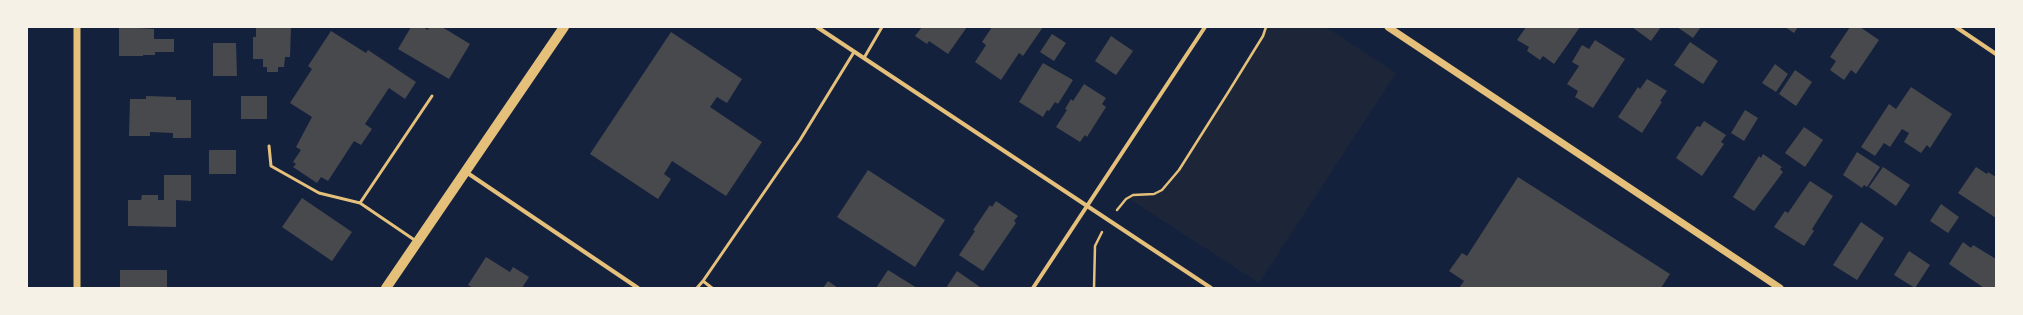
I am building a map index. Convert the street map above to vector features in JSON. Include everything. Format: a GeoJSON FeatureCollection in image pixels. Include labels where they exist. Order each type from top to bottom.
{"type":"FeatureCollection","features":[{"type":"Feature","properties":{"kind":"main road"},"geometry":{"type":"LineString","coordinates":[[386,288],[564,27]]}},
{"type":"Feature","properties":{"kind":"street"},"geometry":{"type":"LineString","coordinates":[[77,27],[77,288]]}},
{"type":"Feature","properties":{"kind":"street"},"geometry":{"type":"LineString","coordinates":[[817,27],[1088,205],[1211,288]]}},
{"type":"Feature","properties":{"kind":"street"},"geometry":{"type":"LineString","coordinates":[[1033,288],[1205,27]]}},
{"type":"Feature","properties":{"kind":"street"},"geometry":{"type":"LineString","coordinates":[[1388,27],[1780,288]]}},
{"type":"Feature","properties":{"kind":"street"},"geometry":{"type":"LineString","coordinates":[[1956,27],[1996,54]]}},
{"type":"Feature","properties":{"kind":"street"},"geometry":{"type":"LineString","coordinates":[[465,172],[638,288]]}},
{"type":"Feature","properties":{"kind":"lane"},"geometry":{"type":"LineString","coordinates":[[864,58],[882,27]]}},
{"type":"Feature","properties":{"kind":"lane"},"geometry":{"type":"LineString","coordinates":[[697,288],[800,140],[854,52]]}},
{"type":"Feature","properties":{"kind":"lane"},"geometry":{"type":"LineString","coordinates":[[360,203],[432,96]]}},
{"type":"Feature","properties":{"kind":"lane"},"geometry":{"type":"LineString","coordinates":[[269,146],[271,166],[319,193],[360,203],[417,242]]}},
{"type":"Feature","properties":{"kind":"lane"},"geometry":{"type":"LineString","coordinates":[[703,281],[712,288]]}},
{"type":"Feature","properties":{"kind":"path"},"geometry":{"type":"LineString","coordinates":[[1094,288],[1095,246],[1098,238],[1126,199],[1133,195],[1154,194],[1162,190],[1175,175],[1263,36],[1266,27]]}},
{"type":"Feature","properties":{"kind":"shaded area"},"geometry":{"type":"Polygon","coordinates":[[[1266,27],[1326,27],[1396,73],[1259,283],[1128,198],[1133,195],[1154,194],[1162,190],[1179,170],[1263,36],[1266,27]]]}},
{"type":"Feature","properties":{"kind":"building"},"geometry":{"type":"Polygon","coordinates":[[[119,27],[154,29],[154,39],[174,39],[174,52],[155,52],[155,55],[143,56],[119,56],[119,27]]]}},
{"type":"Feature","properties":{"kind":"building"},"geometry":{"type":"Polygon","coordinates":[[[256,27],[291,27],[290,57],[285,57],[284,67],[278,67],[278,72],[267,72],[267,67],[263,67],[263,59],[253,59],[253,37],[256,37],[256,27]]]}},
{"type":"Feature","properties":{"kind":"building"},"geometry":{"type":"Polygon","coordinates":[[[411,27],[423,27],[428,30],[429,27],[442,27],[470,44],[449,79],[398,49],[411,27]]]}},
{"type":"Feature","properties":{"kind":"building"},"geometry":{"type":"Polygon","coordinates":[[[922,27],[967,27],[948,54],[929,41],[927,44],[915,36],[922,27]]]}},
{"type":"Feature","properties":{"kind":"building"},"geometry":{"type":"Polygon","coordinates":[[[992,27],[1043,27],[1023,56],[1019,53],[1001,80],[975,62],[986,45],[982,42],[992,27]]]}},
{"type":"Feature","properties":{"kind":"building"},"geometry":{"type":"Polygon","coordinates":[[[1526,27],[1580,27],[1554,64],[1543,56],[1540,60],[1527,51],[1529,47],[1517,40],[1526,27]]]}},
{"type":"Feature","properties":{"kind":"building"},"geometry":{"type":"Polygon","coordinates":[[[1632,27],[1661,27],[1651,41],[1632,27]]]}},
{"type":"Feature","properties":{"kind":"building"},"geometry":{"type":"Polygon","coordinates":[[[1677,27],[1701,27],[1693,38],[1677,27]]]}},
{"type":"Feature","properties":{"kind":"building"},"geometry":{"type":"Polygon","coordinates":[[[1785,27],[1798,27],[1794,33],[1785,27]]]}},
{"type":"Feature","properties":{"kind":"building"},"geometry":{"type":"Polygon","coordinates":[[[1850,27],[1860,27],[1879,40],[1856,74],[1851,70],[1844,80],[1830,70],[1836,61],[1830,57],[1850,27]]]}},
{"type":"Feature","properties":{"kind":"building"},"geometry":{"type":"Polygon","coordinates":[[[331,31],[366,53],[368,50],[416,82],[405,99],[389,88],[365,124],[372,129],[361,145],[354,141],[328,181],[321,177],[317,183],[293,167],[296,164],[293,162],[301,150],[296,147],[312,117],[290,103],[312,69],[308,66],[331,31]]]}},
{"type":"Feature","properties":{"kind":"building"},"geometry":{"type":"Polygon","coordinates":[[[671,32],[742,79],[727,103],[717,97],[710,107],[762,142],[726,196],[672,161],[664,174],[671,179],[658,199],[590,154],[671,32]]]}},
{"type":"Feature","properties":{"kind":"building"},"geometry":{"type":"Polygon","coordinates":[[[1052,34],[1066,43],[1054,61],[1040,52],[1052,34]]]}},
{"type":"Feature","properties":{"kind":"building"},"geometry":{"type":"Polygon","coordinates":[[[1111,36],[1133,51],[1116,75],[1095,61],[1111,36]]]}},
{"type":"Feature","properties":{"kind":"building"},"geometry":{"type":"Polygon","coordinates":[[[1595,40],[1625,59],[1593,108],[1575,97],[1578,91],[1567,84],[1579,66],[1572,62],[1582,45],[1589,49],[1595,40]]]}},
{"type":"Feature","properties":{"kind":"building"},"geometry":{"type":"Polygon","coordinates":[[[1690,42],[1718,61],[1703,84],[1674,65],[1690,42]]]}},
{"type":"Feature","properties":{"kind":"building"},"geometry":{"type":"Polygon","coordinates":[[[213,43],[236,43],[237,76],[213,76],[213,43]]]}},
{"type":"Feature","properties":{"kind":"building"},"geometry":{"type":"Polygon","coordinates":[[[1043,63],[1073,80],[1058,104],[1055,102],[1049,111],[1047,110],[1043,117],[1019,102],[1043,63]]]}},
{"type":"Feature","properties":{"kind":"building"},"geometry":{"type":"Polygon","coordinates":[[[1775,64],[1788,74],[1776,92],[1762,83],[1775,64]]]}},
{"type":"Feature","properties":{"kind":"building"},"geometry":{"type":"Polygon","coordinates":[[[1795,70],[1812,82],[1796,106],[1779,94],[1795,70]]]}},
{"type":"Feature","properties":{"kind":"building"},"geometry":{"type":"Polygon","coordinates":[[[1647,79],[1667,91],[1660,101],[1662,102],[1642,133],[1618,117],[1638,87],[1640,89],[1647,79]]]}},
{"type":"Feature","properties":{"kind":"building"},"geometry":{"type":"Polygon","coordinates":[[[1084,84],[1106,98],[1102,104],[1106,107],[1087,137],[1085,135],[1080,142],[1056,127],[1067,110],[1065,109],[1071,99],[1073,101],[1084,84]]]}},
{"type":"Feature","properties":{"kind":"building"},"geometry":{"type":"Polygon","coordinates":[[[1911,87],[1952,114],[1930,148],[1927,145],[1921,153],[1904,142],[1909,133],[1902,129],[1890,147],[1884,143],[1875,156],[1861,147],[1889,104],[1896,109],[1911,87]]]}},
{"type":"Feature","properties":{"kind":"building"},"geometry":{"type":"Polygon","coordinates":[[[146,96],[176,97],[176,100],[191,100],[191,138],[173,138],[173,133],[150,132],[150,136],[129,136],[130,99],[146,99],[146,96]]]}},
{"type":"Feature","properties":{"kind":"building"},"geometry":{"type":"Polygon","coordinates":[[[241,96],[267,96],[267,119],[241,119],[241,96]]]}},
{"type":"Feature","properties":{"kind":"building"},"geometry":{"type":"Polygon","coordinates":[[[1745,110],[1758,118],[1744,141],[1731,133],[1745,110]]]}},
{"type":"Feature","properties":{"kind":"building"},"geometry":{"type":"Polygon","coordinates":[[[1704,121],[1726,135],[1721,142],[1724,144],[1702,176],[1676,158],[1697,126],[1700,127],[1704,121]]]}},
{"type":"Feature","properties":{"kind":"building"},"geometry":{"type":"Polygon","coordinates":[[[1804,127],[1823,140],[1805,167],[1785,153],[1804,127]]]}},
{"type":"Feature","properties":{"kind":"building"},"geometry":{"type":"Polygon","coordinates":[[[209,150],[236,150],[236,174],[209,174],[209,150]]]}},
{"type":"Feature","properties":{"kind":"building"},"geometry":{"type":"Polygon","coordinates":[[[1857,152],[1880,167],[1867,187],[1864,185],[1862,188],[1843,175],[1857,152]]]}},
{"type":"Feature","properties":{"kind":"building"},"geometry":{"type":"Polygon","coordinates":[[[1763,154],[1782,167],[1780,169],[1783,172],[1754,211],[1733,197],[1759,156],[1761,158],[1763,154]]]}},
{"type":"Feature","properties":{"kind":"building"},"geometry":{"type":"Polygon","coordinates":[[[1883,167],[1910,185],[1896,206],[1869,187],[1883,167]]]}},
{"type":"Feature","properties":{"kind":"building"},"geometry":{"type":"Polygon","coordinates":[[[1976,167],[1987,174],[1988,172],[1996,177],[1996,218],[1958,193],[1976,167]]]}},
{"type":"Feature","properties":{"kind":"building"},"geometry":{"type":"Polygon","coordinates":[[[868,170],[945,220],[915,267],[837,217],[868,170]]]}},
{"type":"Feature","properties":{"kind":"building"},"geometry":{"type":"Polygon","coordinates":[[[164,175],[191,175],[191,201],[176,200],[176,227],[128,226],[128,200],[141,200],[142,195],[158,195],[158,200],[164,200],[164,175]]]}},
{"type":"Feature","properties":{"kind":"building"},"geometry":{"type":"Polygon","coordinates":[[[1518,177],[1670,274],[1661,288],[1459,288],[1464,281],[1449,271],[1462,253],[1467,256],[1518,177]]]}},
{"type":"Feature","properties":{"kind":"building"},"geometry":{"type":"Polygon","coordinates":[[[1810,181],[1833,196],[1812,229],[1814,231],[1804,246],[1774,227],[1785,211],[1788,213],[1810,181]]]}},
{"type":"Feature","properties":{"kind":"building"},"geometry":{"type":"Polygon","coordinates":[[[302,198],[352,232],[332,261],[282,227],[302,198]]]}},
{"type":"Feature","properties":{"kind":"building"},"geometry":{"type":"Polygon","coordinates":[[[996,201],[1018,216],[1014,221],[1016,223],[983,271],[959,255],[975,231],[973,230],[990,205],[992,207],[996,201]]]}},
{"type":"Feature","properties":{"kind":"building"},"geometry":{"type":"Polygon","coordinates":[[[1941,204],[1959,217],[1948,233],[1930,221],[1941,204]]]}},
{"type":"Feature","properties":{"kind":"building"},"geometry":{"type":"Polygon","coordinates":[[[1861,222],[1884,238],[1857,280],[1833,265],[1861,222]]]}},
{"type":"Feature","properties":{"kind":"building"},"geometry":{"type":"Polygon","coordinates":[[[1963,242],[1971,248],[1973,245],[1996,259],[1996,288],[1984,288],[1949,264],[1963,242]]]}},
{"type":"Feature","properties":{"kind":"building"},"geometry":{"type":"Polygon","coordinates":[[[1909,251],[1930,265],[1915,288],[1894,275],[1909,251]]]}},
{"type":"Feature","properties":{"kind":"building"},"geometry":{"type":"Polygon","coordinates":[[[486,257],[510,272],[513,267],[529,277],[522,288],[473,288],[468,285],[486,257]]]}},
{"type":"Feature","properties":{"kind":"building"},"geometry":{"type":"Polygon","coordinates":[[[120,270],[167,270],[167,288],[120,288],[120,270]]]}},
{"type":"Feature","properties":{"kind":"building"},"geometry":{"type":"Polygon","coordinates":[[[888,270],[917,288],[876,288],[888,270]]]}},
{"type":"Feature","properties":{"kind":"building"},"geometry":{"type":"Polygon","coordinates":[[[957,271],[980,287],[946,288],[957,271]]]}},
{"type":"Feature","properties":{"kind":"building"},"geometry":{"type":"Polygon","coordinates":[[[828,281],[838,288],[823,288],[828,281]]]}}]}
